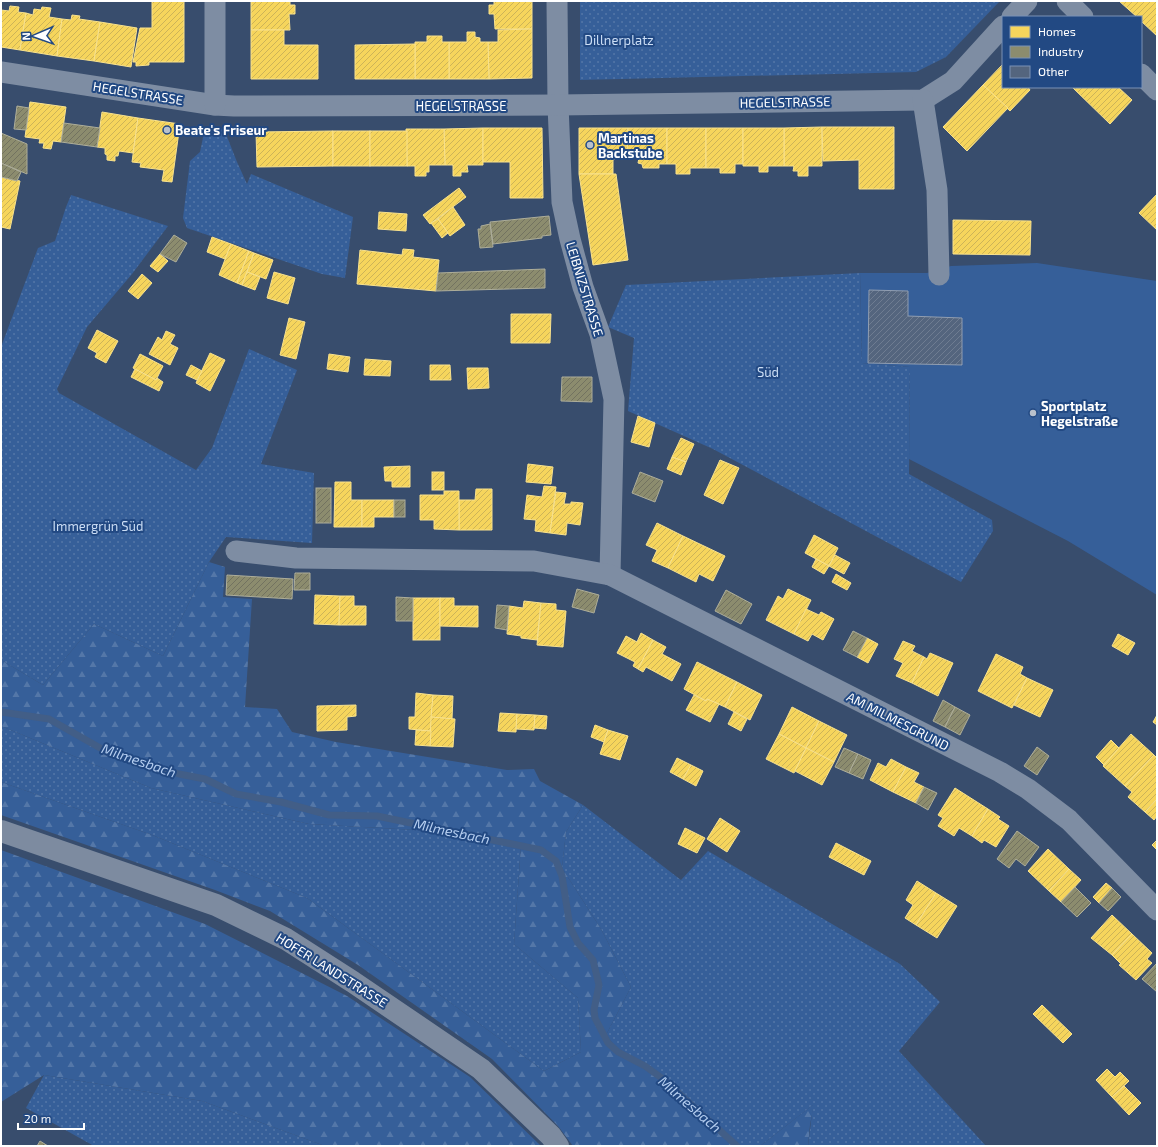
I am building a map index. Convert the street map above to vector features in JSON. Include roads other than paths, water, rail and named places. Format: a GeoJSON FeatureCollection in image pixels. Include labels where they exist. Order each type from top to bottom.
{"type":"FeatureCollection","features":[{"type":"Feature","properties":{"kind":"main road","name":"HOFER LANDSTRASSE"},"geometry":{"type":"LineString","coordinates":[[1,831],[216,905],[286,939],[354,982],[481,1069],[550,1136],[558,1146]]}},
{"type":"Feature","properties":{"kind":"street"},"geometry":{"type":"LineString","coordinates":[[215,1],[215,104]]}},
{"type":"Feature","properties":{"kind":"street","name":"LEIBNIZSTRASSE"},"geometry":{"type":"LineString","coordinates":[[557,1],[558,105],[562,202],[581,280],[600,334],[614,399],[610,576]]}},
{"type":"Feature","properties":{"kind":"street"},"geometry":{"type":"LineString","coordinates":[[1013,16],[1027,1]]}},
{"type":"Feature","properties":{"kind":"street"},"geometry":{"type":"LineString","coordinates":[[1067,1],[1082,16]]}},
{"type":"Feature","properties":{"kind":"street"},"geometry":{"type":"LineString","coordinates":[[939,275],[937,190],[923,100],[953,81],[1002,27]]}},
{"type":"Feature","properties":{"kind":"street","name":"HEGELSTRASSE"},"geometry":{"type":"LineString","coordinates":[[1,72],[234,106],[558,105],[923,100]]}},
{"type":"Feature","properties":{"kind":"street"},"geometry":{"type":"LineString","coordinates":[[1142,75],[1157,90]]}},
{"type":"Feature","properties":{"kind":"street","name":"AM MILMESGRUND"},"geometry":{"type":"LineString","coordinates":[[236,551],[296,558],[534,561],[610,576],[1000,772],[1028,789],[1069,820],[1157,910]]}},
{"type":"Feature","properties":{"kind":"waterway","name":"Milmesbach"},"geometry":{"type":"LineString","coordinates":[[1,712],[49,719],[109,753],[179,774],[205,779],[236,794],[281,802],[329,815],[377,816],[541,850],[556,861],[562,876],[570,927],[578,943],[593,960],[599,985],[594,1010],[595,1018],[608,1043],[618,1052],[645,1066],[663,1079],[737,1146]]}},
{"type":"Feature","properties":{"kind":"place","name":"Beate's Friseur"},"geometry":{"type":"Point","coordinates":[167,130]}},
{"type":"Feature","properties":{"kind":"place","name":"Martinas Backstube"},"geometry":{"type":"Point","coordinates":[590,145]}},
{"type":"Feature","properties":{"kind":"place","name":"Sportplatz Hegelstraße"},"geometry":{"type":"Point","coordinates":[1033,413]}},
{"type":"Feature","properties":{"kind":"park label","name":"Dillnerplatz"},"geometry":{"type":"Point","coordinates":[619,40]}},
{"type":"Feature","properties":{"kind":"park label","name":"Süd"},"geometry":{"type":"Point","coordinates":[768,372]}},
{"type":"Feature","properties":{"kind":"park label","name":"Immergrün Süd"},"geometry":{"type":"Point","coordinates":[98,526]}}]}
